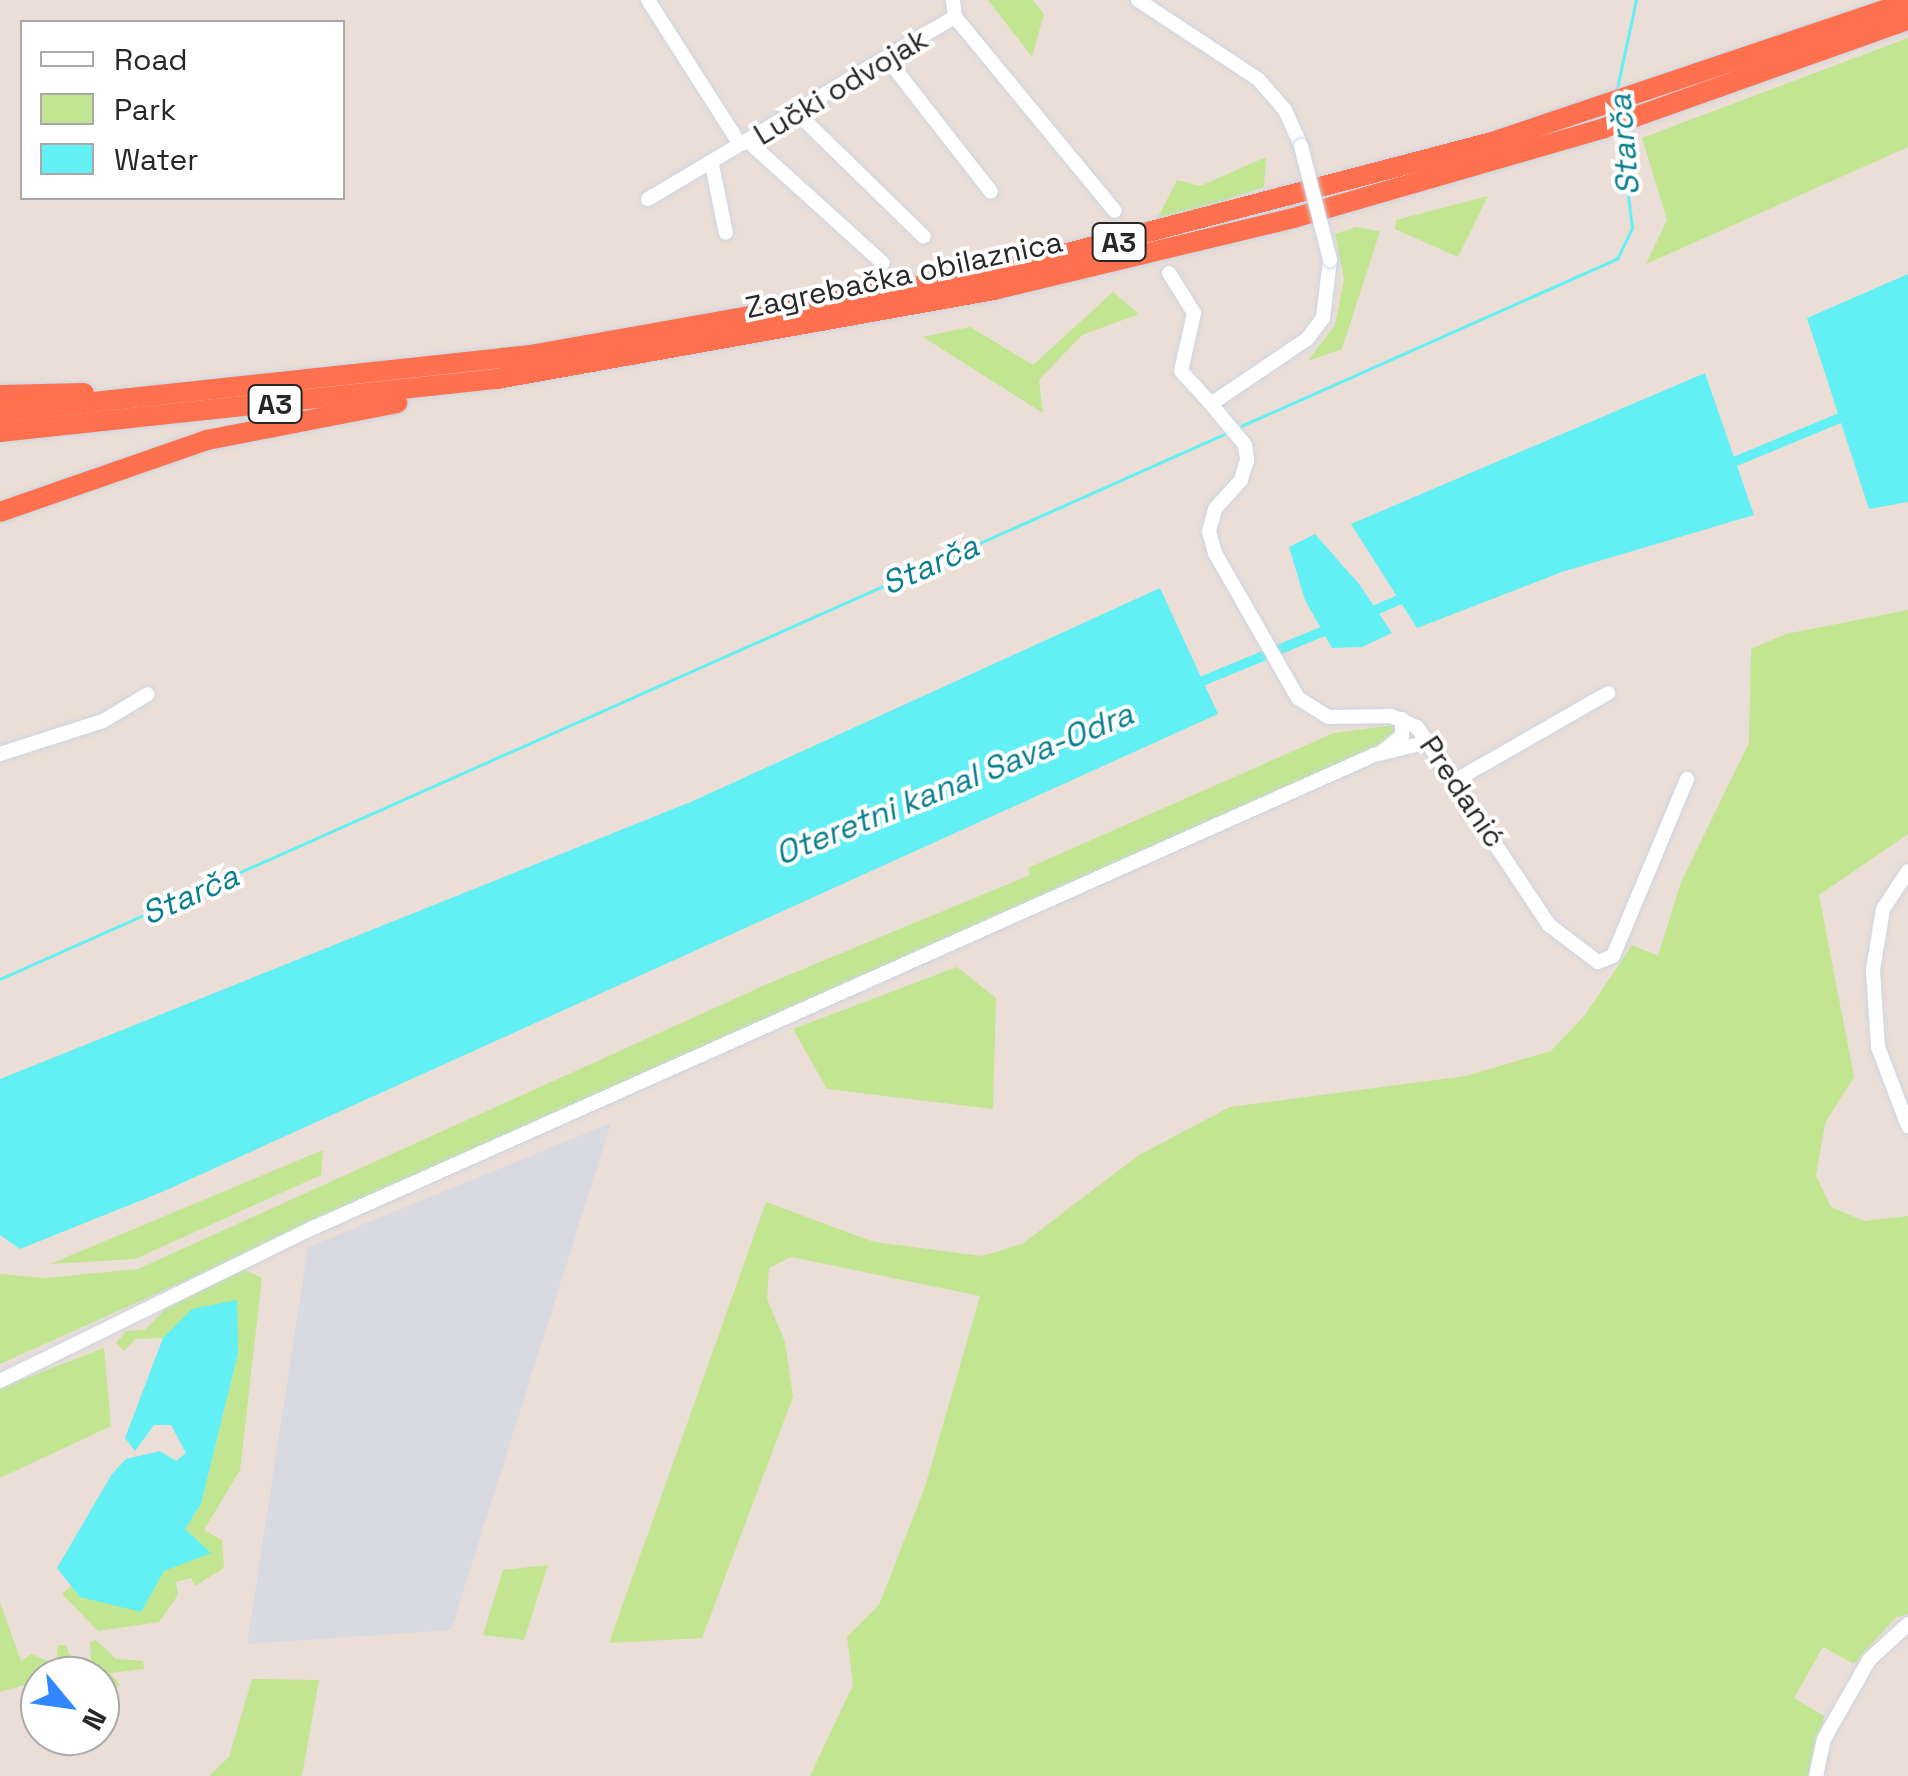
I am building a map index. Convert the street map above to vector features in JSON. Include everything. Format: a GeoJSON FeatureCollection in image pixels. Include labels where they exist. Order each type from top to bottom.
{"type":"FeatureCollection","features":[{"type":"Feature","properties":{"kind":"highway","name":"Zagrebačka obilaznica"},"geometry":{"type":"LineString","coordinates":[[1645,104],[1908,2]]}},
{"type":"Feature","properties":{"kind":"highway","name":"Zagrebačka obilaznica"},"geometry":{"type":"LineString","coordinates":[[0,432],[497,378],[994,290],[1292,218],[1908,20]]}},
{"type":"Feature","properties":{"kind":"highway","name":"Zagrebačka obilaznica"},"geometry":{"type":"LineString","coordinates":[[0,412],[315,382],[633,339],[995,272],[1600,118]]}},
{"type":"Feature","properties":{"kind":"highway"},"geometry":{"type":"LineString","coordinates":[[0,396],[266,376],[315,382]]}},
{"type":"Feature","properties":{"kind":"highway"},"geometry":{"type":"LineString","coordinates":[[0,512],[208,440],[312,415],[474,393],[497,378]]}},
{"type":"Feature","properties":{"kind":"street"},"geometry":{"type":"LineString","coordinates":[[648,0],[738,142],[750,143],[883,263]]}},
{"type":"Feature","properties":{"kind":"street","name":"Lučki odvojak"},"geometry":{"type":"LineString","coordinates":[[648,199],[750,143],[956,16],[953,0]]}},
{"type":"Feature","properties":{"kind":"street"},"geometry":{"type":"LineString","coordinates":[[1138,0],[1258,79],[1285,110],[1301,146],[1330,260],[1323,318],[1308,339],[1211,404]]}},
{"type":"Feature","properties":{"kind":"street"},"geometry":{"type":"LineString","coordinates":[[956,16],[1115,211]]}},
{"type":"Feature","properties":{"kind":"street"},"geometry":{"type":"LineString","coordinates":[[888,60],[991,192]]}},
{"type":"Feature","properties":{"kind":"street"},"geometry":{"type":"LineString","coordinates":[[797,114],[924,237]]}},
{"type":"Feature","properties":{"kind":"street"},"geometry":{"type":"LineString","coordinates":[[712,165],[726,233]]}},
{"type":"Feature","properties":{"kind":"street","name":"Predanić"},"geometry":{"type":"LineString","coordinates":[[1169,273],[1194,312],[1181,371],[1239,436],[1246,472],[1220,501],[1209,531],[1287,680],[1312,712],[1360,721],[1402,719],[1428,742],[1458,779],[1549,924],[1598,962],[1613,956],[1688,779]]}},
{"type":"Feature","properties":{"kind":"street"},"geometry":{"type":"LineString","coordinates":[[1458,779],[1608,692]]}},
{"type":"Feature","properties":{"kind":"street"},"geometry":{"type":"LineString","coordinates":[[0,754],[104,721],[148,694]]}},
{"type":"Feature","properties":{"kind":"street"},"geometry":{"type":"LineString","coordinates":[[0,1381],[298,1235],[1394,746],[1405,730],[1402,719]]}},
{"type":"Feature","properties":{"kind":"street"},"geometry":{"type":"LineString","coordinates":[[1374,755],[1428,742]]}},
{"type":"Feature","properties":{"kind":"street"},"geometry":{"type":"LineString","coordinates":[[1908,871],[1884,910],[1873,970],[1878,1047],[1908,1126]]}},
{"type":"Feature","properties":{"kind":"street"},"geometry":{"type":"LineString","coordinates":[[1816,1776],[1824,1739],[1869,1660],[1908,1624]]}},
{"type":"Feature","properties":{"kind":"shaded area"},"geometry":{"type":"Polygon","coordinates":[[[611,1123],[451,1630],[247,1644],[308,1247],[611,1123]]]}},
{"type":"Feature","properties":{"kind":"green space"},"geometry":{"type":"Polygon","coordinates":[[[988,0],[1033,0],[1044,14],[1032,57],[988,0]]]}},
{"type":"Feature","properties":{"kind":"green space"},"geometry":{"type":"Polygon","coordinates":[[[1908,38],[1908,147],[1646,264],[1667,220],[1642,138],[1908,38]]]}},
{"type":"Feature","properties":{"kind":"green space"},"geometry":{"type":"Polygon","coordinates":[[[1266,157],[1264,187],[1155,223],[1177,180],[1200,186],[1266,157]]]}},
{"type":"Feature","properties":{"kind":"green space"},"geometry":{"type":"Polygon","coordinates":[[[1488,196],[1458,257],[1395,229],[1396,220],[1488,196]]]}},
{"type":"Feature","properties":{"kind":"green space"},"geometry":{"type":"Polygon","coordinates":[[[1356,227],[1380,231],[1342,349],[1308,361],[1335,325],[1344,279],[1335,234],[1356,227]]]}},
{"type":"Feature","properties":{"kind":"green space"},"geometry":{"type":"Polygon","coordinates":[[[1113,292],[1139,314],[1082,335],[1039,380],[1043,413],[923,337],[970,327],[1033,365],[1113,292]]]}},
{"type":"Feature","properties":{"kind":"green space"},"geometry":{"type":"Polygon","coordinates":[[[1908,610],[1908,834],[1819,895],[1854,1077],[1825,1123],[1816,1176],[1831,1207],[1864,1221],[1908,1216],[1908,1614],[1895,1618],[1854,1664],[1823,1647],[1794,1698],[1824,1716],[1812,1776],[810,1776],[853,1685],[847,1637],[879,1605],[925,1487],[980,1296],[791,1257],[769,1268],[767,1299],[785,1342],[793,1397],[702,1638],[609,1643],[766,1202],[874,1242],[982,1256],[1022,1244],[1139,1155],[1230,1107],[1466,1076],[1551,1051],[1585,1015],[1632,945],[1658,956],[1681,882],[1749,743],[1751,649],[1786,634],[1908,610]]]}},
{"type":"Feature","properties":{"kind":"green space"},"geometry":{"type":"Polygon","coordinates":[[[1394,725],[1398,733],[1389,740],[0,1364],[0,1274],[46,1278],[138,1269],[772,982],[1030,875],[1028,868],[1334,733],[1394,725]]]}},
{"type":"Feature","properties":{"kind":"green space"},"geometry":{"type":"Polygon","coordinates":[[[957,967],[996,998],[993,1109],[827,1089],[793,1029],[957,967]]]}},
{"type":"Feature","properties":{"kind":"green space"},"geometry":{"type":"Polygon","coordinates":[[[323,1150],[321,1175],[135,1259],[50,1264],[323,1150]]]}},
{"type":"Feature","properties":{"kind":"green space"},"geometry":{"type":"Polygon","coordinates":[[[242,1269],[262,1278],[240,1470],[204,1530],[222,1540],[224,1568],[195,1586],[191,1578],[176,1582],[178,1595],[159,1622],[98,1631],[62,1594],[71,1586],[80,1597],[210,1553],[185,1529],[201,1504],[238,1353],[192,1310],[163,1338],[135,1339],[124,1351],[116,1343],[126,1331],[145,1330],[172,1302],[242,1269]]]}},
{"type":"Feature","properties":{"kind":"green space"},"geometry":{"type":"Polygon","coordinates":[[[104,1348],[111,1426],[0,1478],[0,1388],[104,1348]]]}},
{"type":"Feature","properties":{"kind":"green space"},"geometry":{"type":"Polygon","coordinates":[[[548,1565],[524,1640],[483,1635],[503,1570],[548,1565]]]}},
{"type":"Feature","properties":{"kind":"green space"},"geometry":{"type":"Polygon","coordinates":[[[0,1602],[20,1658],[20,1686],[0,1692],[0,1602]]]}},
{"type":"Feature","properties":{"kind":"green space"},"geometry":{"type":"Polygon","coordinates":[[[96,1640],[113,1656],[91,1656],[90,1642],[96,1640]]]}},
{"type":"Feature","properties":{"kind":"green space"},"geometry":{"type":"Polygon","coordinates":[[[58,1645],[66,1645],[70,1656],[57,1656],[58,1645]]]}},
{"type":"Feature","properties":{"kind":"green space"},"geometry":{"type":"Polygon","coordinates":[[[120,1659],[143,1661],[144,1669],[120,1672],[120,1659]]]}},
{"type":"Feature","properties":{"kind":"green space"},"geometry":{"type":"Polygon","coordinates":[[[252,1679],[319,1680],[302,1776],[209,1776],[229,1757],[252,1679]]]}},
{"type":"Feature","properties":{"kind":"water"},"geometry":{"type":"Polygon","coordinates":[[[1908,274],[1908,502],[1869,509],[1807,318],[1908,274]]]}},
{"type":"Feature","properties":{"kind":"water"},"geometry":{"type":"Polygon","coordinates":[[[1705,373],[1754,515],[1562,572],[1417,628],[1351,524],[1705,373]]]}},
{"type":"Feature","properties":{"kind":"water"},"geometry":{"type":"Polygon","coordinates":[[[1315,534],[1359,584],[1392,633],[1362,647],[1332,648],[1305,600],[1289,547],[1315,534]]]}},
{"type":"Feature","properties":{"kind":"water"},"geometry":{"type":"Polygon","coordinates":[[[1160,588],[1218,714],[162,1192],[20,1249],[0,1235],[0,1079],[693,801],[1160,588]]]}},
{"type":"Feature","properties":{"kind":"water"},"geometry":{"type":"Polygon","coordinates":[[[237,1300],[238,1353],[201,1504],[185,1529],[211,1553],[164,1571],[141,1612],[80,1597],[57,1568],[112,1474],[126,1459],[160,1451],[176,1461],[186,1453],[171,1425],[154,1425],[135,1451],[125,1438],[163,1338],[192,1309],[237,1300]]]}},
{"type":"Feature","properties":{"kind":"waterway","name":"Starča"},"geometry":{"type":"LineString","coordinates":[[1616,93],[1636,0]]}},
{"type":"Feature","properties":{"kind":"waterway","name":"Starča"},"geometry":{"type":"LineString","coordinates":[[1239,427],[1617,259],[1632,228],[1620,131]]}},
{"type":"Feature","properties":{"kind":"waterway","name":"Oteretni kanal Sava-Odra"},"geometry":{"type":"LineString","coordinates":[[1724,466],[1852,413]]}},
{"type":"Feature","properties":{"kind":"waterway","name":"Starča"},"geometry":{"type":"LineString","coordinates":[[0,979],[1227,433]]}},
{"type":"Feature","properties":{"kind":"waterway","name":"Oteretni kanal Sava-Odra"},"geometry":{"type":"LineString","coordinates":[[1364,615],[1408,596]]}},
{"type":"Feature","properties":{"kind":"waterway","name":"Oteretni kanal Sava-Odra"},"geometry":{"type":"LineString","coordinates":[[1193,685],[1334,627]]}}]}
